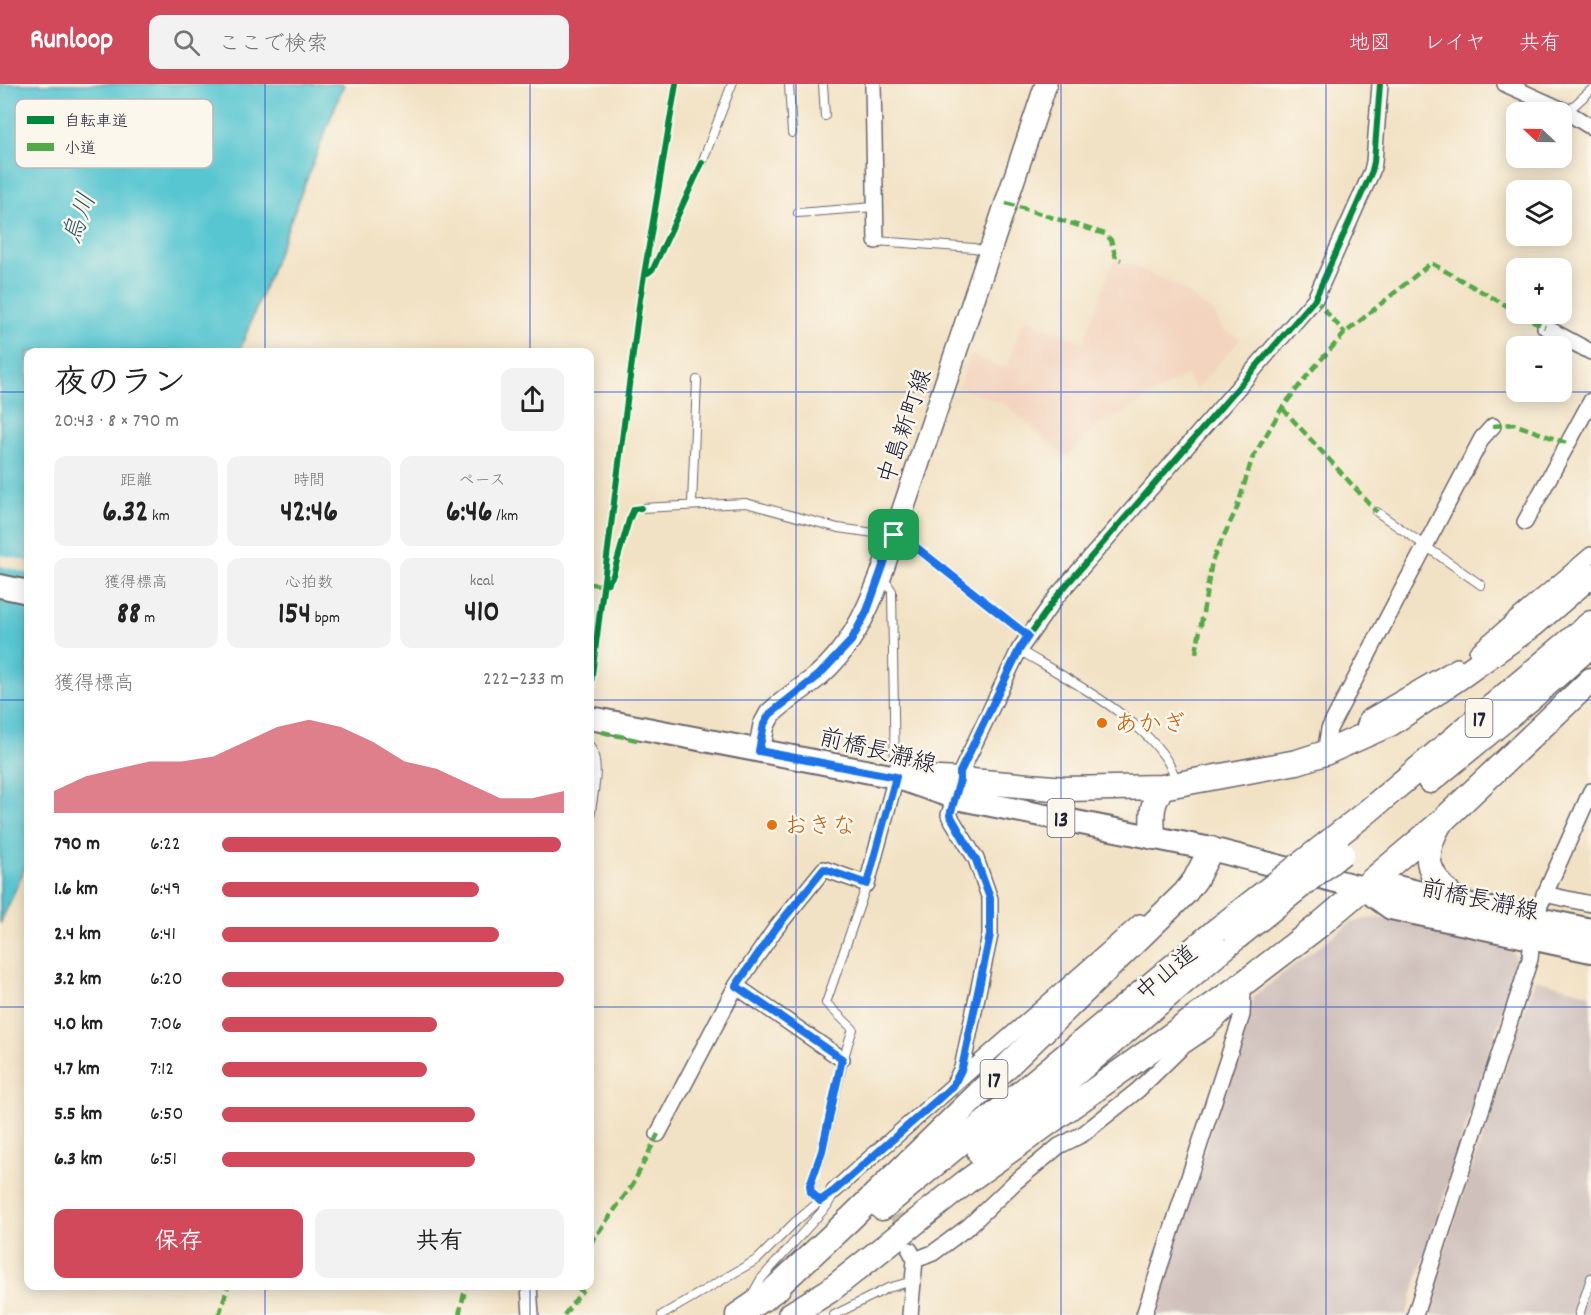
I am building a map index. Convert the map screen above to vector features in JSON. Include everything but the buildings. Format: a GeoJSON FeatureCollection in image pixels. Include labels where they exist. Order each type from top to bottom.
{"type":"FeatureCollection","features":[{"type":"Feature","properties":{"kind":"highway"},"geometry":{"type":"LineString","coordinates":[[896,777],[958,789],[1169,786],[1297,762],[1325,753],[1390,724],[1534,624],[1591,575]]}},
{"type":"Feature","properties":{"kind":"highway","name":"中山道"},"geometry":{"type":"LineString","coordinates":[[1374,816],[1591,624]]}},
{"type":"Feature","properties":{"kind":"highway","name":"中山道"},"geometry":{"type":"LineString","coordinates":[[740,1314],[767,1306],[878,1236],[957,1173],[1227,934],[1374,816],[1531,698],[1591,645]]}},
{"type":"Feature","properties":{"kind":"highway","name":"17"},"geometry":{"type":"LineString","coordinates":[[790,1315],[829,1291],[966,1182],[1243,990],[1440,823],[1591,680]]}},
{"type":"Feature","properties":{"kind":"highway"},"geometry":{"type":"LineString","coordinates":[[1153,837],[1151,810],[1155,798],[1169,786]]}},
{"type":"Feature","properties":{"kind":"highway"},"geometry":{"type":"LineString","coordinates":[[1440,823],[1432,838],[1428,859],[1437,881],[1457,902]]}},
{"type":"Feature","properties":{"kind":"highway","name":"17"},"geometry":{"type":"LineString","coordinates":[[767,1306],[850,1219],[1185,893],[1195,880],[1211,849]]}},
{"type":"Feature","properties":{"kind":"main road","name":"中島新町線"},"geometry":{"type":"LineString","coordinates":[[759,751],[764,724],[770,714],[818,676],[851,641],[867,611],[1046,84]]}},
{"type":"Feature","properties":{"kind":"main road"},"geometry":{"type":"LineString","coordinates":[[0,586],[24,591]]}},
{"type":"Feature","properties":{"kind":"main road","name":"前橋長瀞線"},"geometry":{"type":"LineString","coordinates":[[594,724],[896,777]]}},
{"type":"Feature","properties":{"kind":"main road","name":"前橋長瀞線"},"geometry":{"type":"LineString","coordinates":[[958,789],[1363,888],[1397,887],[1457,902],[1535,928],[1591,951]]}},
{"type":"Feature","properties":{"kind":"main road","name":"前橋長瀞線"},"geometry":{"type":"LineString","coordinates":[[1363,888],[1391,908],[1535,928],[1591,930]]}},
{"type":"Feature","properties":{"kind":"street"},"geometry":{"type":"LineString","coordinates":[[873,84],[876,241]]}},
{"type":"Feature","properties":{"kind":"street"},"geometry":{"type":"LineString","coordinates":[[953,1086],[962,1068],[990,935],[990,898],[976,860],[950,815],[958,789],[960,772],[1019,650],[1057,596],[1315,299],[1372,171],[1380,84]]}},
{"type":"Feature","properties":{"kind":"street"},"geometry":{"type":"LineString","coordinates":[[1505,84],[1545,102]]}},
{"type":"Feature","properties":{"kind":"street"},"geometry":{"type":"LineString","coordinates":[[1572,115],[1591,127]]}},
{"type":"Feature","properties":{"kind":"street"},"geometry":{"type":"LineString","coordinates":[[1545,327],[1591,352]]}},
{"type":"Feature","properties":{"kind":"street"},"geometry":{"type":"LineString","coordinates":[[1525,522],[1591,401]]}},
{"type":"Feature","properties":{"kind":"street"},"geometry":{"type":"LineString","coordinates":[[1325,753],[1329,729],[1482,438],[1493,426]]}},
{"type":"Feature","properties":{"kind":"street"},"geometry":{"type":"LineString","coordinates":[[1361,737],[1367,718],[1468,659],[1591,555]]}},
{"type":"Feature","properties":{"kind":"street"},"geometry":{"type":"LineString","coordinates":[[658,1134],[736,986],[776,928],[824,869],[867,884],[896,777]]}},
{"type":"Feature","properties":{"kind":"street"},"geometry":{"type":"LineString","coordinates":[[1415,1315],[1530,959],[1544,894],[1591,791]]}},
{"type":"Feature","properties":{"kind":"street"},"geometry":{"type":"LineString","coordinates":[[1544,894],[1591,904]]}},
{"type":"Feature","properties":{"kind":"street"},"geometry":{"type":"LineString","coordinates":[[834,1191],[1162,902]]}},
{"type":"Feature","properties":{"kind":"street"},"geometry":{"type":"LineString","coordinates":[[736,986],[842,1059]]}},
{"type":"Feature","properties":{"kind":"street"},"geometry":{"type":"LineString","coordinates":[[910,1315],[913,1255],[933,1253],[969,1226],[1015,1182],[1059,1146],[1083,1134],[1138,1090],[1182,1047],[1207,1030],[1243,990]]}},
{"type":"Feature","properties":{"kind":"street"},"geometry":{"type":"LineString","coordinates":[[1144,1315],[1242,1015],[1243,990]]}},
{"type":"Feature","properties":{"kind":"street"},"geometry":{"type":"LineString","coordinates":[[873,1155],[882,1173]]}},
{"type":"Feature","properties":{"kind":"street"},"geometry":{"type":"LineString","coordinates":[[529,1290],[531,1315]]}},
{"type":"Feature","properties":{"kind":"lane"},"geometry":{"type":"LineString","coordinates":[[702,164],[732,84]]}},
{"type":"Feature","properties":{"kind":"lane"},"geometry":{"type":"LineString","coordinates":[[789,84],[792,133]]}},
{"type":"Feature","properties":{"kind":"lane"},"geometry":{"type":"LineString","coordinates":[[823,84],[825,116]]}},
{"type":"Feature","properties":{"kind":"lane"},"geometry":{"type":"LineString","coordinates":[[1572,107],[1591,90]]}},
{"type":"Feature","properties":{"kind":"lane"},"geometry":{"type":"LineString","coordinates":[[798,213],[874,207]]}},
{"type":"Feature","properties":{"kind":"lane"},"geometry":{"type":"LineString","coordinates":[[876,241],[974,248],[990,252]]}},
{"type":"Feature","properties":{"kind":"lane"},"geometry":{"type":"LineString","coordinates":[[692,504],[697,380]]}},
{"type":"Feature","properties":{"kind":"lane"},"geometry":{"type":"LineString","coordinates":[[641,508],[746,503],[838,528],[903,537],[1028,636]]}},
{"type":"Feature","properties":{"kind":"lane"},"geometry":{"type":"LineString","coordinates":[[1377,512],[1481,585]]}},
{"type":"Feature","properties":{"kind":"lane"},"geometry":{"type":"LineString","coordinates":[[881,575],[892,591],[896,777]]}},
{"type":"Feature","properties":{"kind":"lane"},"geometry":{"type":"LineString","coordinates":[[1019,650],[1118,710],[1146,733],[1172,770],[1169,786]]}},
{"type":"Feature","properties":{"kind":"lane"},"geometry":{"type":"LineString","coordinates":[[594,754],[596,771],[594,787]]}},
{"type":"Feature","properties":{"kind":"lane"},"geometry":{"type":"LineString","coordinates":[[820,1201],[811,1192],[810,1185],[822,1151],[842,1059],[853,1029],[826,1003],[867,884]]}},
{"type":"Feature","properties":{"kind":"lane"},"geometry":{"type":"LineString","coordinates":[[662,1315],[758,1259],[795,1222],[834,1191]]}},
{"type":"Feature","properties":{"kind":"lane"},"geometry":{"type":"LineString","coordinates":[[740,1314],[761,1279],[827,1206],[834,1191]]}},
{"type":"Feature","properties":{"kind":"lane"},"geometry":{"type":"LineString","coordinates":[[1579,1315],[1591,1278]]}},
{"type":"Feature","properties":{"kind":"lane"},"geometry":{"type":"LineString","coordinates":[[834,1315],[888,1288],[913,1281]]}},
{"type":"Feature","properties":{"kind":"shaded area"},"geometry":{"type":"Polygon","coordinates":[[[1114,260],[1138,268],[1183,289],[1214,313],[1223,330],[1241,338],[1196,390],[1186,374],[1122,414],[1098,423],[1066,457],[1005,404],[958,388],[971,355],[1005,369],[1025,319],[1083,343],[1114,260]]]}},
{"type":"Feature","properties":{"kind":"shaded area"},"geometry":{"type":"Polygon","coordinates":[[[1378,918],[1405,922],[1506,947],[1513,951],[1518,964],[1406,1315],[1151,1315],[1255,995],[1350,923],[1378,918]]]}},
{"type":"Feature","properties":{"kind":"shaded area"},"geometry":{"type":"Polygon","coordinates":[[[1535,979],[1591,994],[1591,1315],[1423,1315],[1535,979]]]}},
{"type":"Feature","properties":{"kind":"water","name":"烏川"},"geometry":{"type":"Polygon","coordinates":[[[0,84],[344,84],[241,348],[24,348],[24,870],[0,924],[0,84]]]}},
{"type":"Feature","properties":{"kind":"pier"},"geometry":{"type":"Polygon","coordinates":[[[0,555],[24,560],[24,572],[0,566],[0,555]]]}},
{"type":"Feature","properties":{"kind":"tunnel"},"geometry":{"type":"LineString","coordinates":[[889,1193],[906,1239]]}},
{"type":"Feature","properties":{"kind":"marked path"},"geometry":{"type":"LineString","coordinates":[[1006,203],[1105,234],[1111,240],[1116,258],[1121,260]]}},
{"type":"Feature","properties":{"kind":"marked path"},"geometry":{"type":"LineString","coordinates":[[1196,653],[1212,561],[1237,508],[1252,459],[1282,408],[1310,372],[1345,333],[1431,263],[1506,305]]}},
{"type":"Feature","properties":{"kind":"marked path"},"geometry":{"type":"LineString","coordinates":[[1315,299],[1345,333]]}},
{"type":"Feature","properties":{"kind":"marked path"},"geometry":{"type":"LineString","coordinates":[[1539,324],[1545,327]]}},
{"type":"Feature","properties":{"kind":"marked path"},"geometry":{"type":"LineString","coordinates":[[1282,408],[1377,512]]}},
{"type":"Feature","properties":{"kind":"marked path"},"geometry":{"type":"LineString","coordinates":[[1493,426],[1514,424],[1569,444]]}},
{"type":"Feature","properties":{"kind":"marked path"},"geometry":{"type":"LineString","coordinates":[[594,584],[602,585]]}},
{"type":"Feature","properties":{"kind":"marked path"},"geometry":{"type":"LineString","coordinates":[[602,732],[641,741]]}},
{"type":"Feature","properties":{"kind":"marked path"},"geometry":{"type":"LineString","coordinates":[[594,1238],[633,1184],[658,1134]]}},
{"type":"Feature","properties":{"kind":"marked path"},"geometry":{"type":"LineString","coordinates":[[219,1315],[227,1290]]}},
{"type":"Feature","properties":{"kind":"marked path"},"geometry":{"type":"LineString","coordinates":[[459,1315],[465,1290]]}},
{"type":"Feature","properties":{"kind":"marked path"},"geometry":{"type":"LineString","coordinates":[[564,1315],[581,1290]]}},
{"type":"Feature","properties":{"kind":"cycle path"},"geometry":{"type":"LineString","coordinates":[[594,659],[640,299],[676,84]]}},
{"type":"Feature","properties":{"kind":"cycle path"},"geometry":{"type":"LineString","coordinates":[[953,1086],[962,1068],[990,935],[990,899],[976,859],[949,815],[961,772],[1019,650],[1057,596],[1315,299],[1372,171],[1380,84]]}},
{"type":"Feature","properties":{"kind":"cycle path"},"geometry":{"type":"LineString","coordinates":[[648,273],[653,269],[702,163]]}},
{"type":"Feature","properties":{"kind":"cycle path"},"geometry":{"type":"LineString","coordinates":[[604,584],[608,583],[613,575],[634,509],[641,508]]}},
{"type":"Feature","properties":{"kind":"place","name":"あかぎ"},"geometry":{"type":"Point","coordinates":[1102,723]}},
{"type":"Feature","properties":{"kind":"place","name":"おきな"},"geometry":{"type":"Point","coordinates":[772,825]}},
{"type":"Feature","properties":{"kind":"route"},"geometry":{"type":"LineString","coordinates":[[894,535],[903,537],[1028,636],[960,772],[956,798],[950,815],[976,860],[990,898],[990,935],[962,1068],[953,1086],[820,1201],[811,1192],[810,1185],[822,1151],[842,1059],[736,986],[776,928],[824,869],[867,884],[896,777],[759,751],[764,724],[770,714],[818,676],[851,641],[867,611],[894,535]]}}]}
